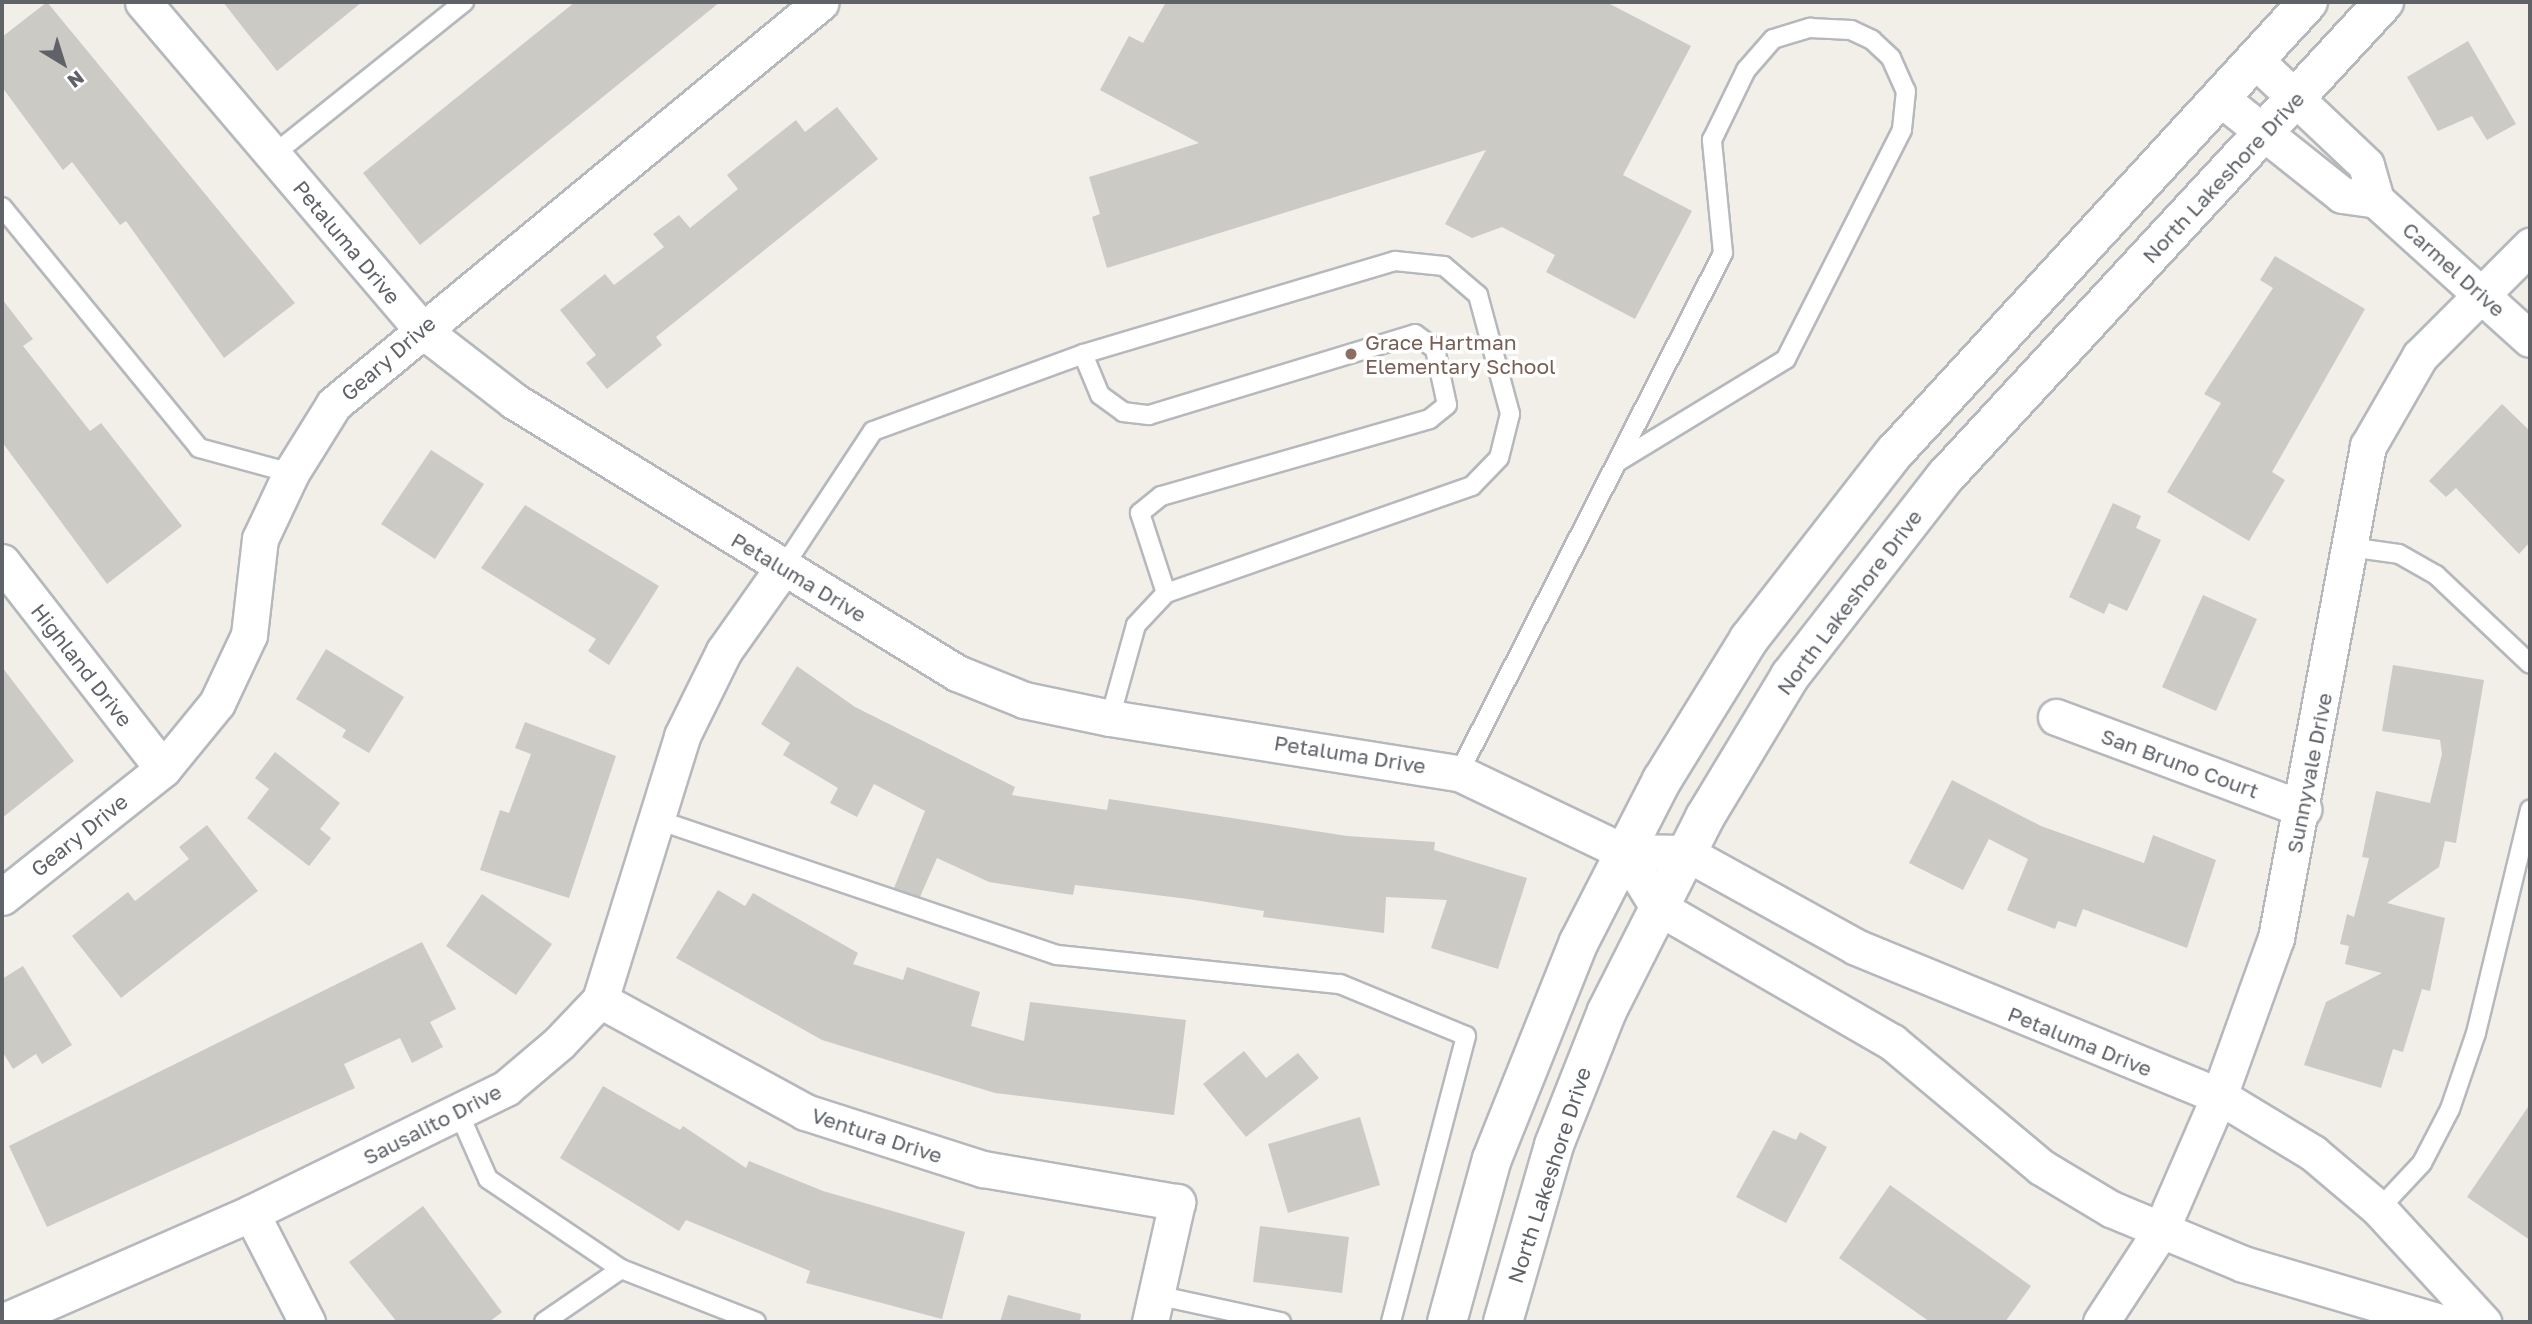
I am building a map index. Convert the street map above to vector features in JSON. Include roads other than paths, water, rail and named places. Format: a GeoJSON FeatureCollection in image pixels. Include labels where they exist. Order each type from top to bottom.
{"type":"FeatureCollection","features":[{"type":"Feature","properties":{"kind":"main road"},"geometry":{"type":"LineString","coordinates":[[1447,1322],[1522,1077],[1624,852],[1692,728],[1825,536],[2219,97],[2308,2]]}},
{"type":"Feature","properties":{"kind":"main road","name":"North Lakeshore Drive"},"geometry":{"type":"LineString","coordinates":[[1503,1322],[1568,1106],[1658,907],[1686,853],[1790,676],[1884,548],[2384,2]]}},
{"type":"Feature","properties":{"kind":"street","name":"Petaluma Drive"},"geometry":{"type":"LineString","coordinates":[[143,2],[421,329],[514,401],[782,569],[957,673],[1024,700],[1110,718],[1459,773],[1624,852],[1686,853],[1856,947],[2219,1096],[2313,1153],[2379,1209],[2483,1322]]}},
{"type":"Feature","properties":{"kind":"street","name":"Geary Drive"},"geometry":{"type":"LineString","coordinates":[[2,897],[163,769],[217,704],[249,635],[260,539],[291,472],[334,404],[421,329],[821,2]]}},
{"type":"Feature","properties":{"kind":"street"},"geometry":{"type":"LineString","coordinates":[[2219,97],[2262,135],[2342,195],[2376,200],[2366,165],[2254,59]]}},
{"type":"Feature","properties":{"kind":"street","name":"Carmel Drive"},"geometry":{"type":"LineString","coordinates":[[2376,200],[2530,339]]}},
{"type":"Feature","properties":{"kind":"street","name":"Sunnyvale Drive"},"geometry":{"type":"LineString","coordinates":[[2101,1322],[2160,1232],[2219,1096],[2276,938],[2303,809],[2368,446],[2420,356],[2530,246]]}},
{"type":"Feature","properties":{"kind":"street","name":"Highland Drive"},"geometry":{"type":"LineString","coordinates":[[2,562],[163,769]]}},
{"type":"Feature","properties":{"kind":"street","name":"Sausalito Drive"},"geometry":{"type":"LineString","coordinates":[[2,1322],[45,1314],[506,1088],[600,1000],[682,736],[724,651],[782,569]]}},
{"type":"Feature","properties":{"kind":"street","name":"San Bruno Court"},"geometry":{"type":"LineString","coordinates":[[2056,717],[2303,809]]}},
{"type":"Feature","properties":{"kind":"street"},"geometry":{"type":"LineString","coordinates":[[1624,852],[1658,907],[1892,1042],[2041,1167],[2160,1232],[2243,1264],[2440,1322]]}},
{"type":"Feature","properties":{"kind":"street","name":"Ventura Drive"},"geometry":{"type":"LineString","coordinates":[[600,1000],[806,1112],[984,1169],[1177,1202],[1153,1309]]}},
{"type":"Feature","properties":{"kind":"street"},"geometry":{"type":"LineString","coordinates":[[251,1213],[307,1322]]}},
{"type":"Feature","properties":{"kind":"lane"},"geometry":{"type":"LineString","coordinates":[[273,155],[464,2]]}},
{"type":"Feature","properties":{"kind":"lane"},"geometry":{"type":"LineString","coordinates":[[1459,773],[1723,253],[1712,140],[1746,70],[1773,39],[1810,28],[1851,30],[1872,40],[1891,58],[1906,91],[1902,130],[1786,359],[1619,461]]}},
{"type":"Feature","properties":{"kind":"lane"},"geometry":{"type":"LineString","coordinates":[[2,207],[199,448],[291,472]]}},
{"type":"Feature","properties":{"kind":"lane"},"geometry":{"type":"LineString","coordinates":[[782,569],[873,431],[1083,354],[1395,261],[1444,266],[1478,295],[1510,414],[1499,458],[1472,486],[1166,593],[1136,625],[1110,718]]}},
{"type":"Feature","properties":{"kind":"lane"},"geometry":{"type":"LineString","coordinates":[[1083,354],[1100,395],[1123,412],[1149,415],[1415,334],[1435,349],[1447,405],[1430,419],[1161,496],[1140,513],[1166,593]]}},
{"type":"Feature","properties":{"kind":"lane"},"geometry":{"type":"LineString","coordinates":[[2349,547],[2399,554],[2436,575],[2530,664]]}},
{"type":"Feature","properties":{"kind":"lane"},"geometry":{"type":"LineString","coordinates":[[2379,1209],[2422,1163],[2450,1109],[2476,1033],[2530,809]]}},
{"type":"Feature","properties":{"kind":"lane"},"geometry":{"type":"LineString","coordinates":[[658,820],[1057,955],[1340,984],[1466,1036],[1391,1322]]}},
{"type":"Feature","properties":{"kind":"lane"},"geometry":{"type":"LineString","coordinates":[[458,1111],[488,1179],[621,1269],[756,1322]]}},
{"type":"Feature","properties":{"kind":"lane"},"geometry":{"type":"LineString","coordinates":[[544,1322],[621,1269]]}},
{"type":"Feature","properties":{"kind":"lane"},"geometry":{"type":"LineString","coordinates":[[1153,1309],[1281,1322]]}},
{"type":"Feature","properties":{"kind":"place","name":"Grace Hartman Elementary School"},"geometry":{"type":"Point","coordinates":[1351,354]}}]}
